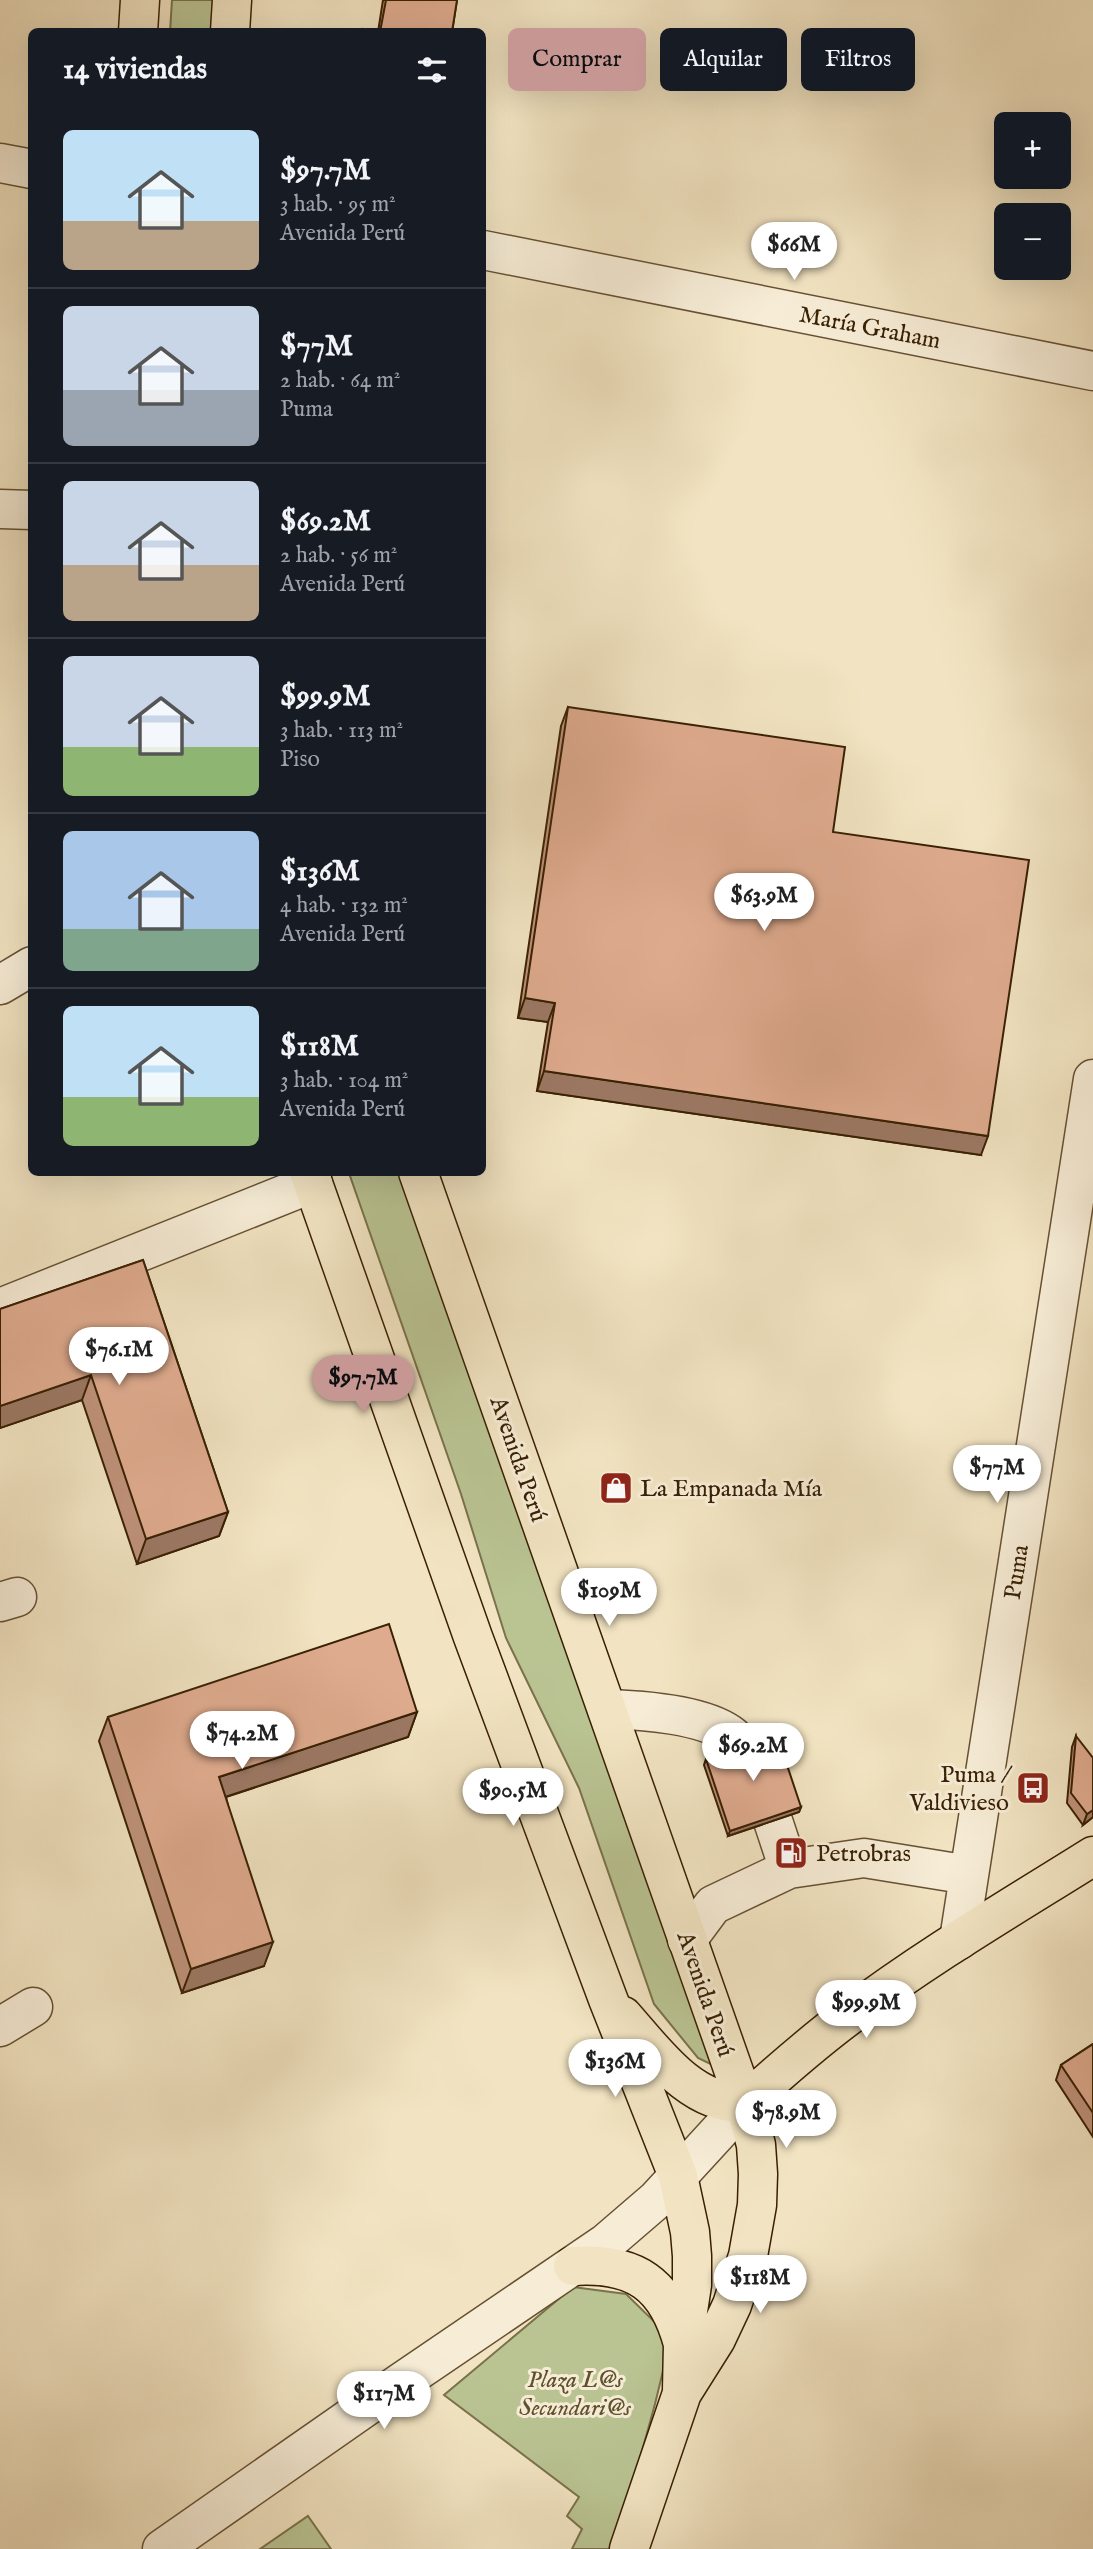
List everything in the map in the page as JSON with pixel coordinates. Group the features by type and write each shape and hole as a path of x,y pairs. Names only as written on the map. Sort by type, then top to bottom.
{"main road":[{"path":"138,28 140,0"},
{"path":"230,28 232,0"},
{"name":"Avenida Perú","path":"419,1176 745,2103 756,2145 757,2205 748,2256 732,2305 716,2339 682,2393"},
{"path":"311,1178 473,1637 608,1999 678,2176 688,2219 692,2285 683,2344 682,2393 629,2549"},
{"path":"608,1999 687,2082 710,2098 733,2104 745,2103 795,2058 848,2016 959,1940 1093,1856"},
{"path":"573,2266 599,2264 623,2269 646,2281 664,2298 677,2320 683,2344"}],"street":[{"path":"0,163 28,168"},
{"name":"María Graham","path":"486,251 1093,372"},
{"path":"0,509 28,510"},
{"path":"0,985 28,968"},
{"name":"Puma","path":"959,1940 1093,1079"},
{"path":"0,1308 311,1178"},
{"path":"607,1709 661,1713 700,1721 732,1736 749,1756 789,1869"},
{"path":"687,1940 713,1905 789,1869 864,1858 969,1875"},
{"path":"0,2027 33,2007"},
{"path":"162,2549 573,2266 632,2222 745,2103"}],"green space":[{"path":"172,0 213,0 211,28 170,28"},
{"path":"350,1176 408,1176 721,2069 698,2058 654,2004 579,1788 506,1638 461,1494"},
{"name":"Plaza L@s Secundari@s","path":"573,2287 626,2294 671,2338 615,2549 572,2549 582,2529 567,2516 579,2497 444,2395"},
{"path":"308,2516 331,2549 260,2549"}],"building":[{"path":"386,0 457,0 453,28 381,28"},
{"path":"568,707 845,747 833,832 1029,860 988,1136 544,1071 555,1003 525,998"},
{"path":"143,1260 228,1512 146,1539 91,1375 0,1406 0,1309"},
{"path":"389,1624 417,1712 219,1777 273,1942 191,1969 108,1717"},
{"path":"777,1735 801,1807 730,1831 706,1759"},
{"path":"1076,1736 1093,1758 1093,1810 1087,1814 1071,1793"},
{"path":"1093,2044 1093,2113 1061,2065"}],"place":[{"name":"La Empanada Mía","path":"616,1488"},
{"name":"Puma / Valdivieso","path":"1033,1788"},
{"name":"Petrobras","path":"791,1853"}]}
